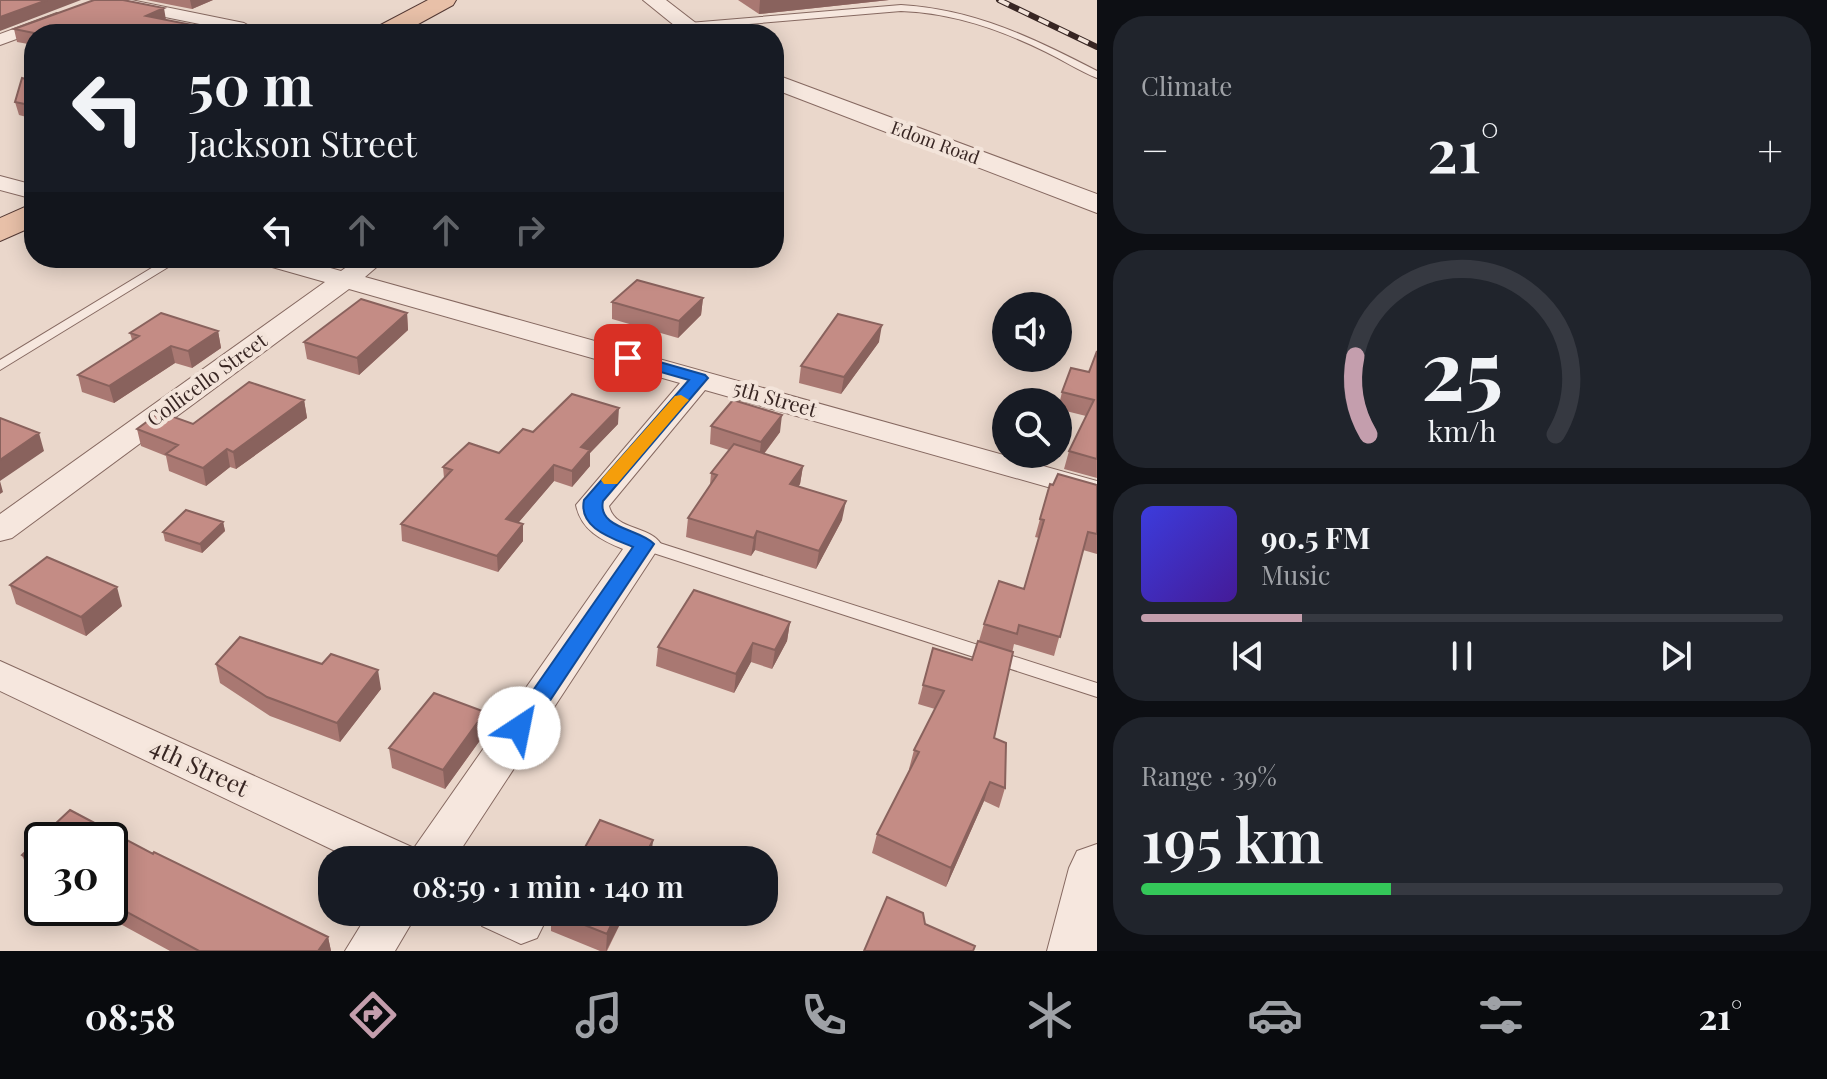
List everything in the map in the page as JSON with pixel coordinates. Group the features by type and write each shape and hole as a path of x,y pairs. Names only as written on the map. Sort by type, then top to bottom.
{"main road":[{"path":"401,24 445,0"},
{"path":"0,231 24,218"}],"street":[{"path":"653,0 686,24"},
{"path":"41,24 93,4 219,24"},
{"path":"0,40 24,31"},
{"name":"Edom Road","path":"784,85 1097,204"},
{"path":"0,183 24,189"},
{"name":"5th Street","path":"302,268 1097,491"},
{"name":"Collicello Street","path":"0,530 361,268"},
{"path":"439,846 644,544 604,526 593,514 592,505 700,378"},
{"name":"4th Street","path":"0,675 367,846"},
{"path":"1077,951 1097,868"},
{"path":"369,951 386,926"}],"lane":[{"path":"749,24 895,8 935,9 963,15 994,27 1097,75"},
{"path":"0,366 161,268"},
{"path":"644,544 1097,690"}],"building":[{"path":"0,0 47,0 0,17"},
{"path":"94,0 123,0 164,8 146,16 187,24 28,24"},
{"path":"22,78 24,78 24,104 15,102"},
{"path":"637,280 703,298 679,321 612,302"},
{"path":"361,299 407,313 357,358 304,342"},
{"path":"161,313 218,331 188,351 171,346 109,386 78,375 139,336 130,333"},
{"path":"838,314 882,325 844,377 801,366"},
{"path":"1097,351 1097,459 1072,452 1072,445 1094,400 1072,394 1072,388 1064,388 1072,368 1089,372"},
{"path":"249,382 304,400 233,452 227,449 203,468 166,454 178,445 137,429 160,412 193,424"},
{"path":"572,394 619,408 581,447 590,450 572,471 554,465 506,519 523,524 497,556 401,524 452,470 443,467 469,443 499,453 523,429 533,432"},
{"path":"733,400 782,415 761,442 711,426"},
{"path":"0,418 39,433 0,460"},
{"path":"734,444 803,466 790,484 846,501 819,551 757,531 754,538 688,518 717,475 711,473"},
{"path":"1058,474 1097,485 1097,534 1088,532 1060,637 1019,625 1017,634 984,624 999,581 1024,589 1044,520 1040,519 1050,484 1053,485"},
{"path":"186,510 223,522 200,544 163,532"},
{"path":"47,557 117,587 81,617 10,585"},
{"path":"694,590 790,622 775,650 753,643 736,674 658,647"},
{"path":"240,637 322,664 331,654 378,670 337,723 267,697 216,664"},
{"path":"978,641 1013,652 994,738 1006,743 1005,788 990,782 951,868 877,834 919,752 914,750 944,691 923,685 933,648 972,660"},
{"path":"434,693 485,712 443,770 389,748"},
{"path":"70,810 93,822 57,822"},
{"path":"600,820 653,840 650,846 586,846"},
{"path":"128,841 328,937 318,951 199,951 128,913"},
{"path":"887,897 923,913 925,924 975,946 973,951 864,951"},
{"path":"587,926 611,926 607,934"}],"railway":[{"path":"999,0 1097,47"}],"slow traffic":[{"path":"610,480 681,400"}],"route":[{"path":"519,728 644,544 615,532 597,520 592,509 596,496 700,378 628,358"}]}
